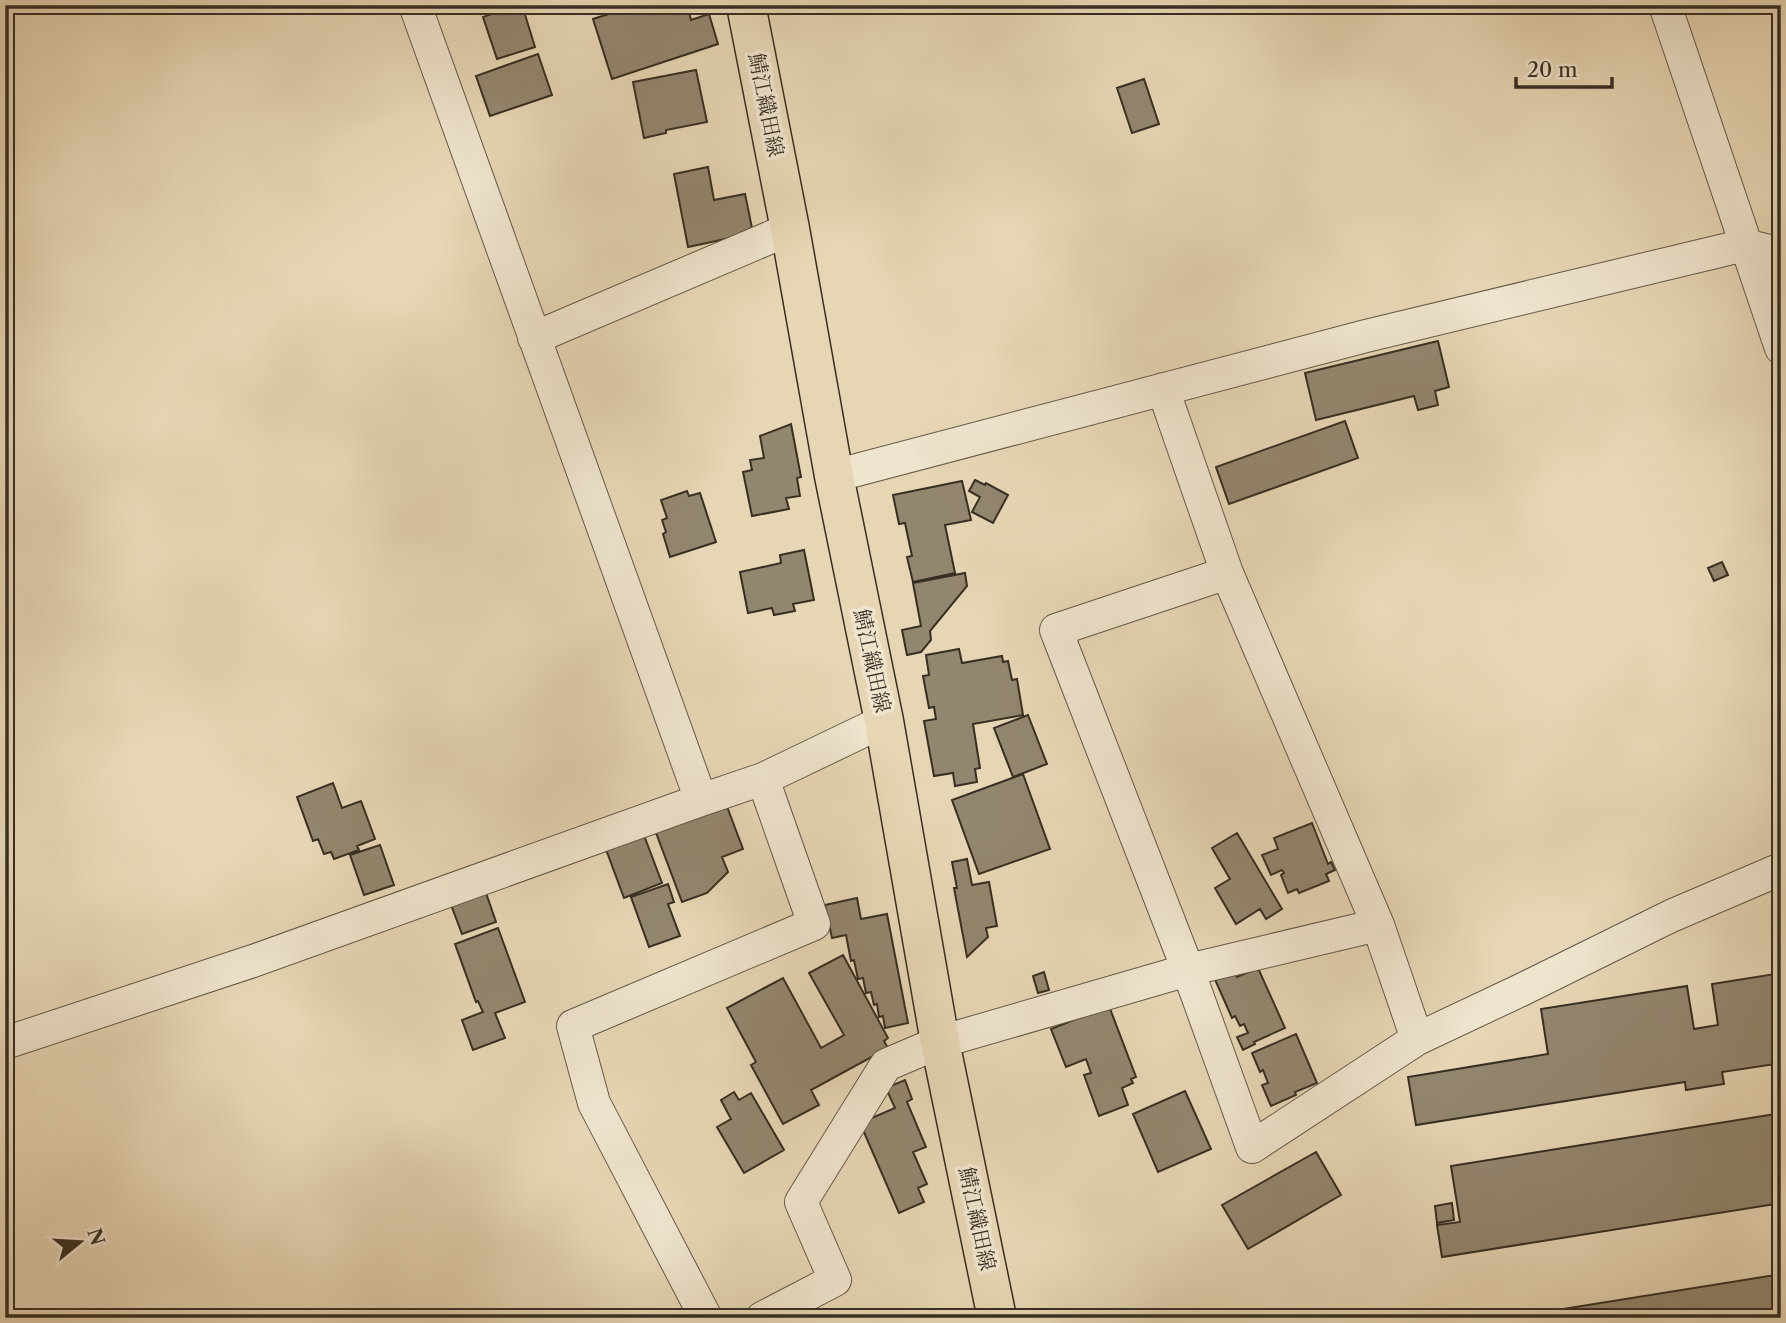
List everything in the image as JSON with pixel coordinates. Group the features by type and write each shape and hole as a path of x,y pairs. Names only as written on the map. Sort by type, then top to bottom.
{"main road":[{"name":"鯖江織田線","path":"746,5 790,229 834,476 884,721 940,1042 997,1318"}],"street":[{"path":"415,5 701,800"},
{"path":"1665,5 1781,348"},
{"path":"534,338 790,229"},
{"path":"834,476 1366,336 1745,244 1781,254"},
{"path":"1163,389 1227,573 1378,925 1417,1038"},
{"path":"1227,573 1056,630 1188,970 1252,1147 1417,1038 1671,916 1781,869"},
{"path":"5,1043 253,961 763,779 884,721"},
{"path":"706,1318 594,1103 573,1026 814,924 763,779"},
{"path":"762,1318 835,1280 801,1202 886,1065 940,1042 1188,970 1378,925"}],"building":[{"path":"522,5 535,47 497,59 483,17"},
{"path":"637,5 687,5 691,20 709,14 718,44 612,79 593,19"},
{"path":"538,54 552,95 490,116 476,76"},
{"path":"696,70 707,122 666,130 666,133 644,138 633,82"},
{"path":"1144,79 1159,124 1132,133 1117,88"},
{"path":"708,167 714,200 745,194 753,233 688,247 674,174"},
{"path":"1438,341 1449,387 1435,391 1438,405 1418,410 1414,396 1316,420 1305,373"},
{"path":"1345,421 1358,458 1229,504 1216,467"},
{"path":"791,424 801,477 797,478 800,496 786,498 789,509 752,516 743,472 752,470 750,460 764,458 760,436"},
{"path":"975,480 1008,495 993,523 972,512 980,497 969,491"},
{"path":"962,481 971,520 945,525 955,573 913,582 907,557 912,556 905,523 899,524 893,495"},
{"path":"687,491 689,496 700,493 716,542 670,557 663,534 666,532 662,520 667,518 661,500"},
{"path":"804,550 814,600 793,604 795,611 774,615 772,608 748,613 740,572 781,563 780,555"},
{"path":"1722,562 1728,575 1714,581 1708,568"},
{"path":"965,573 967,586 930,631 931,640 921,652 907,655 902,630 921,626 913,583"},
{"path":"959,649 962,663 1002,656 1003,662 1008,661 1012,680 1017,679 1023,715 973,724 980,768 975,769 977,782 955,786 953,773 934,776 924,721 936,719 934,707 929,708 923,676 929,675 926,655"},
{"path":"1028,715 1047,764 1013,777 994,728"},
{"path":"1023,774 1050,849 979,874 952,800"},
{"path":"333,783 342,808 361,801 375,839 357,846 359,850 334,859 331,852 324,854 318,839 313,841 297,797"},
{"path":"723,796 743,849 722,857 728,872 707,893 682,902 652,822"},
{"path":"1312,823 1328,864 1331,862 1335,870 1326,874 1329,881 1299,893 1297,889 1288,893 1281,875 1284,873 1282,870 1271,875 1262,855 1278,849 1274,838"},
{"path":"642,830 662,883 624,898 604,844"},
{"path":"1237,833 1282,909 1266,919 1260,909 1236,924 1215,888 1230,879 1212,848"},
{"path":"380,845 394,885 364,895 350,855"},
{"path":"967,859 972,885 989,882 997,926 986,928 988,937 967,957 952,862"},
{"path":"668,884 674,902 668,904 680,936 649,947 631,897"},
{"path":"485,890 496,922 462,934 450,902"},
{"path":"857,898 861,919 887,914 908,1023 885,1028 883,1016 879,1017 871,992 866,993 863,978 858,979 846,935 832,938 825,905"},
{"path":"498,928 525,1002 495,1013 505,1038 473,1050 462,1020 483,1012 478,1001 476,1002 455,944"},
{"path":"843,955 888,1038 884,1041 888,1048 811,1090 819,1105 783,1124 751,1065 756,1062 727,1008 783,978 821,1048 844,1035 809,973"},
{"path":"1233,966 1237,977 1258,968 1285,1028 1243,1050 1237,1037 1248,1033 1244,1024 1240,1026 1235,1016 1232,1018 1213,975"},
{"path":"1044,972 1049,990 1038,993 1033,976"},
{"path":"1781,973 1781,1063 1722,1072 1724,1084 1686,1090 1685,1082 1416,1125 1408,1077 1548,1054 1541,1009 1687,986 1694,1029 1718,1025 1712,984"},
{"path":"1109,1006 1136,1077 1131,1079 1133,1083 1122,1088 1128,1105 1099,1116 1084,1075 1091,1073 1086,1059 1066,1067 1051,1029"},
{"path":"1296,1034 1317,1083 1271,1106 1262,1085 1268,1083 1252,1053"},
{"path":"905,1080 912,1099 907,1102 926,1147 913,1152 927,1184 918,1188 924,1202 899,1213 860,1123 895,1108 886,1088"},
{"path":"1185,1091 1211,1149 1158,1172 1133,1114"},
{"path":"734,1092 739,1100 751,1093 784,1150 744,1173 717,1127 731,1119 721,1100"},
{"path":"1781,1113 1781,1203 1442,1257 1437,1225 1460,1222 1451,1166"},
{"path":"1316,1152 1341,1195 1248,1249 1222,1205"},
{"path":"1452,1203 1454,1220 1437,1223 1435,1206"},
{"path":"1781,1274 1781,1318 1507,1318"}]}
